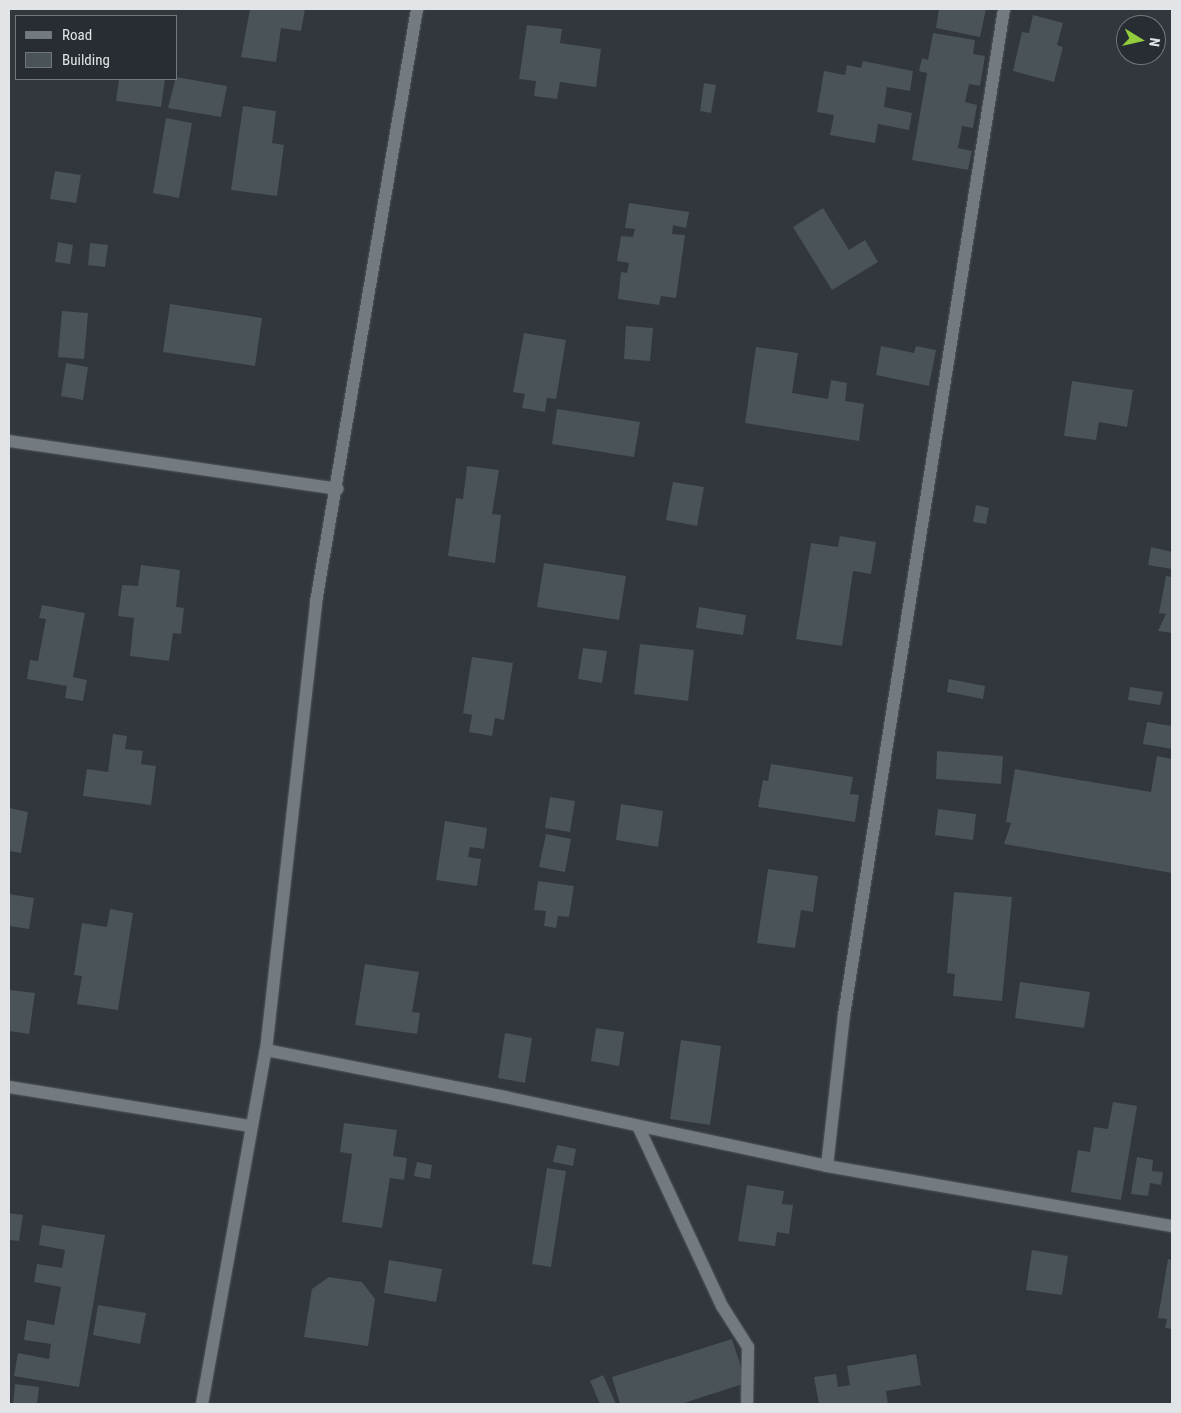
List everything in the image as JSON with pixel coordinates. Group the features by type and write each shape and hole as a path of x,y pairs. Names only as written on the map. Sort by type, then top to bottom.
{"street":[{"path":"202,1404 266,1050 316,602 338,489 417,9"},
{"path":"827,1166 844,1015 1004,9"},
{"path":"9,441 338,489"},
{"path":"266,1050 827,1166 1172,1226"},
{"path":"9,1087 251,1126"},
{"path":"638,1126 722,1306 748,1347 747,1404"}],"building":[{"path":"250,9 305,9 301,31 281,28 276,62 241,57"},
{"path":"939,9 986,9 980,37 936,28"},
{"path":"1033,15 1063,23 1057,45 1063,47 1054,82 1013,71 1022,32 1029,33"},
{"path":"527,25 562,29 560,43 601,49 596,87 560,82 557,99 534,96 536,81 519,79"},
{"path":"933,33 975,40 973,54 985,56 980,86 969,84 965,102 977,105 973,128 962,126 958,148 972,151 968,170 912,160 927,73 919,71 922,58 928,60"},
{"path":"863,61 913,71 910,91 887,87 884,107 912,113 909,130 878,124 875,143 830,135 834,115 817,112 824,71 845,75 847,65 861,68"},
{"path":"178,77 227,86 221,117 168,108 175,80 178,80"},
{"path":"119,80 165,80 161,107 116,101"},
{"path":"704,83 716,85 711,113 700,111"},
{"path":"243,106 276,111 272,143 284,145 277,196 231,190"},
{"path":"166,118 192,123 179,198 153,193"},
{"path":"55,171 81,175 76,203 50,199"},
{"path":"629,203 689,212 686,228 673,225 672,234 685,235 676,298 661,296 659,305 618,299 621,272 627,273 629,263 617,261 621,236 633,237 635,229 625,228"},
{"path":"823,208 849,250 865,240 878,262 832,290 793,227"},
{"path":"58,242 73,245 70,264 55,262"},
{"path":"90,243 108,245 105,267 88,265"},
{"path":"170,304 262,318 255,366 163,352"},
{"path":"62,311 88,313 84,359 58,357"},
{"path":"626,326 653,328 650,361 624,359"},
{"path":"524,333 566,340 556,399 547,398 545,412 522,408 525,394 513,392"},
{"path":"881,346 914,353 916,346 936,350 929,386 876,375"},
{"path":"756,347 798,353 792,393 828,399 831,380 847,383 845,401 864,404 859,441 745,423"},
{"path":"66,363 88,367 83,400 61,396"},
{"path":"1072,381 1133,390 1127,427 1099,422 1096,440 1064,436"},
{"path":"557,409 640,422 634,457 552,444"},
{"path":"467,466 499,470 492,514 501,515 495,563 448,556 456,498 463,499"},
{"path":"673,482 704,487 697,526 666,520"},
{"path":"976,505 989,508 986,524 973,522"},
{"path":"840,536 876,542 871,574 853,571 842,646 796,639 811,543 838,547"},
{"path":"1151,547 1172,552 1172,569 1148,565"},
{"path":"544,563 626,576 619,620 537,607"},
{"path":"141,565 180,570 176,607 184,608 181,634 173,633 169,661 130,656 134,618 118,616 122,585 138,586"},
{"path":"1166,576 1172,577 1172,633 1158,631 1166,614 1159,613"},
{"path":"42,605 85,613 73,677 87,680 83,701 65,698 67,686 27,679 30,660 38,661 46,619 39,618"},
{"path":"699,607 746,615 743,635 696,628"},
{"path":"640,644 694,650 688,701 634,694"},
{"path":"583,648 607,651 602,683 578,679"},
{"path":"472,657 513,663 504,720 495,718 492,736 469,732 472,715 463,713"},
{"path":"949,679 985,686 983,699 947,692"},
{"path":"1130,687 1163,692 1160,705 1128,700"},
{"path":"1147,722 1172,726 1172,749 1143,744"},
{"path":"113,734 127,736 125,749 143,751 141,764 156,766 151,805 83,796 87,769 108,772"},
{"path":"937,751 1003,756 1001,784 936,779"},
{"path":"1157,756 1172,759 1172,873 1004,844 1011,823 1006,822 1015,769 1151,792"},
{"path":"771,764 853,777 850,794 859,795 855,822 758,807 763,780 768,781"},
{"path":"550,797 575,801 570,832 545,828"},
{"path":"621,804 663,811 658,847 616,840"},
{"path":"9,808 28,812 21,853 9,851"},
{"path":"938,809 976,814 973,840 935,835"},
{"path":"445,821 487,828 484,849 470,847 468,857 481,859 477,886 436,880"},
{"path":"546,834 571,839 565,872 539,867"},
{"path":"768,869 818,876 813,912 801,910 795,948 757,943"},
{"path":"538,881 574,886 569,917 558,916 556,928 544,926 546,911 534,910"},
{"path":"954,892 1012,897 1002,1001 953,996 955,974 947,973"},
{"path":"9,894 34,898 29,929 9,926"},
{"path":"110,909 133,913 118,1010 77,1004 82,976 74,975 82,923 107,927"},
{"path":"365,964 419,972 412,1012 420,1013 417,1034 355,1025"},
{"path":"1020,982 1090,992 1084,1028 1015,1018"},
{"path":"9,990 35,993 29,1034 9,1031"},
{"path":"596,1028 624,1032 619,1066 591,1061"},
{"path":"505,1033 532,1038 525,1083 498,1078"},
{"path":"681,1040 721,1046 710,1125 670,1119"},
{"path":"1113,1102 1137,1106 1121,1200 1071,1192 1078,1150 1090,1152 1094,1127 1108,1129"},
{"path":"344,1123 397,1130 393,1156 407,1158 404,1180 390,1178 382,1228 342,1222 352,1154 340,1152"},
{"path":"557,1145 576,1149 573,1166 553,1162"},
{"path":"1137,1157 1153,1160 1152,1171 1163,1172 1161,1185 1150,1183 1148,1196 1131,1194"},
{"path":"417,1162 432,1165 430,1179 414,1176"},
{"path":"547,1168 566,1171 551,1267 532,1264"},
{"path":"747,1185 784,1191 782,1204 793,1205 789,1234 777,1232 775,1246 738,1241"},
{"path":"9,1213 23,1215 19,1241 9,1240"},
{"path":"42,1225 105,1235 79,1387 14,1376 18,1353 49,1359 51,1344 24,1340 27,1320 54,1325 61,1287 34,1282 37,1264 62,1268 65,1250 39,1245"},
{"path":"1032,1250 1068,1256 1062,1295 1026,1290"},
{"path":"1168,1259 1172,1260 1172,1329 1165,1328 1167,1319 1158,1318"},
{"path":"389,1260 442,1269 436,1302 384,1293"},
{"path":"329,1277 362,1282 375,1299 368,1346 304,1337 312,1289"},
{"path":"98,1305 146,1313 140,1344 93,1335"},
{"path":"732,1339 746,1383 681,1404 620,1404 612,1377"},
{"path":"916,1354 921,1385 886,1391 888,1404 819,1404 814,1377 836,1374 838,1387 850,1385 847,1366"},
{"path":"603,1375 616,1404 600,1404 590,1381"},
{"path":"15,1384 39,1387 37,1404 13,1404"}]}
